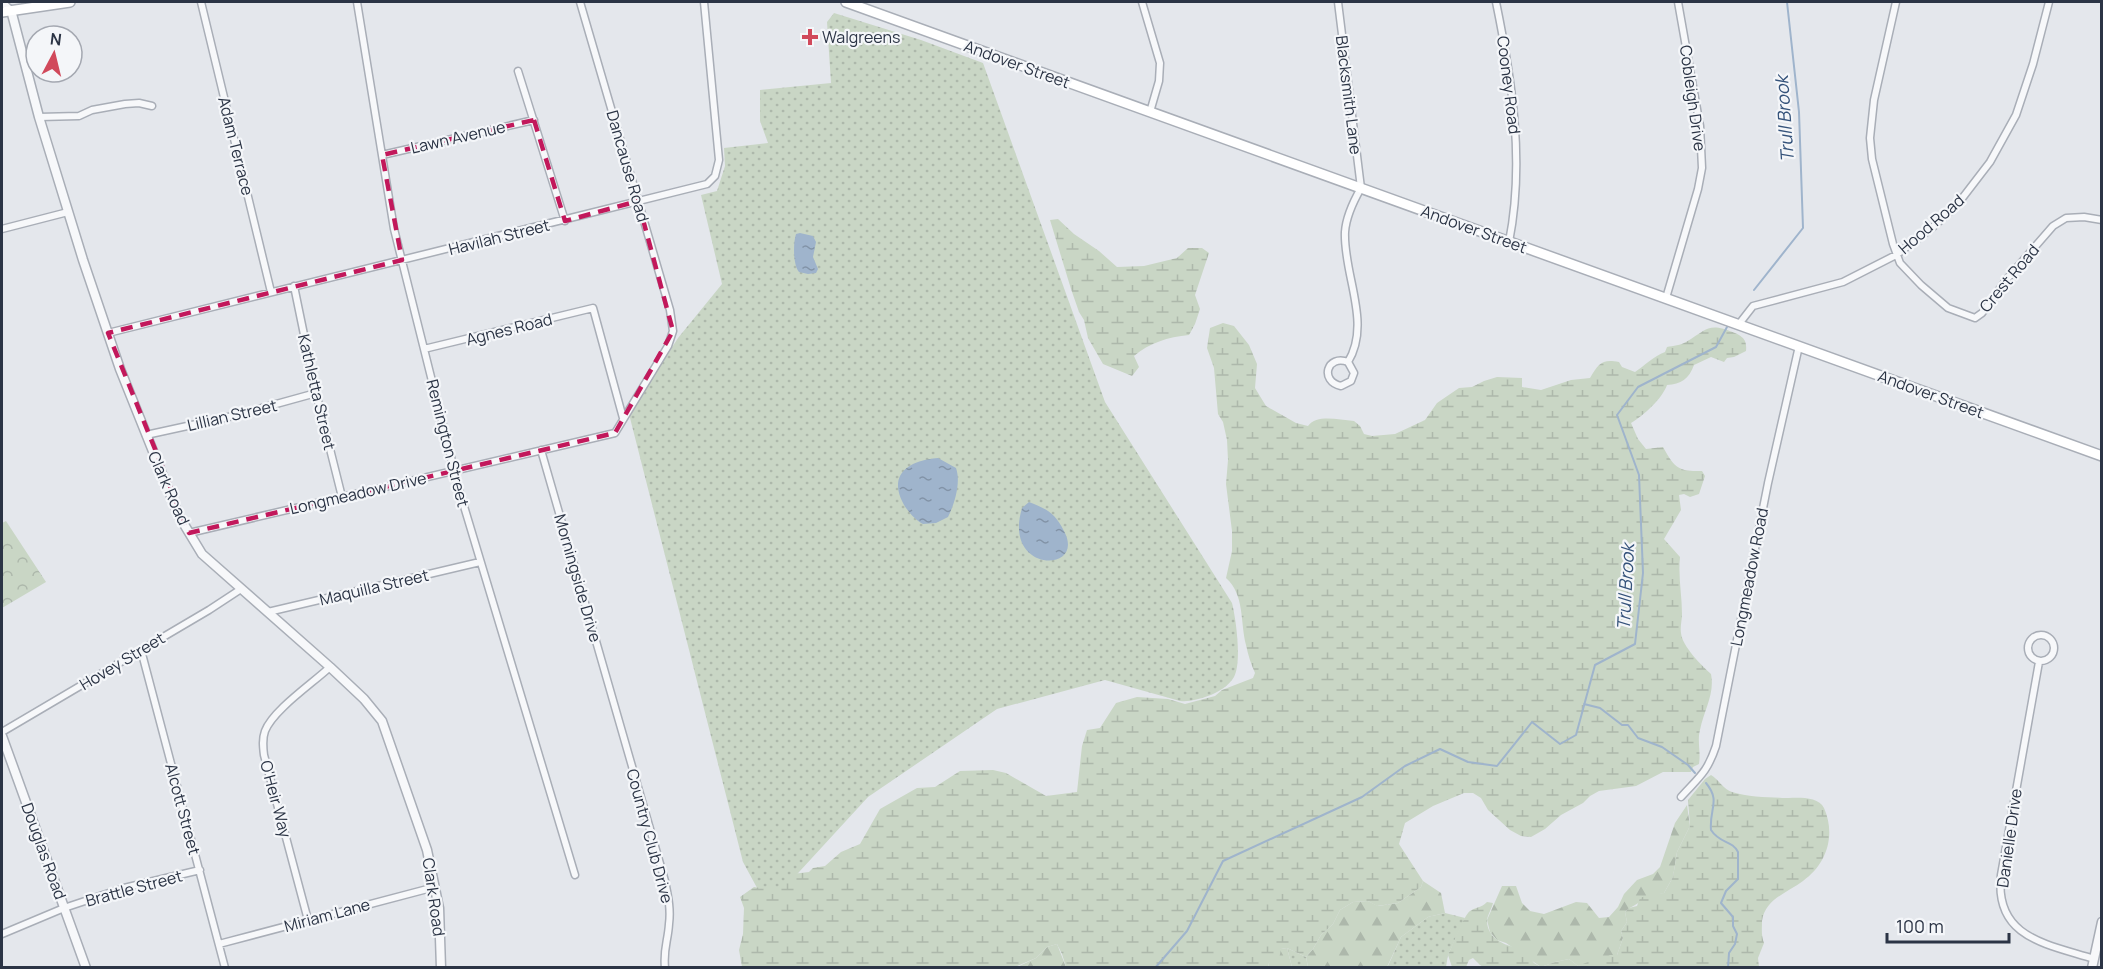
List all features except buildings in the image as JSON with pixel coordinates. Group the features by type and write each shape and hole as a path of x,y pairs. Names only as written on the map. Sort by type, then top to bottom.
{"main road":[{"path":"7,8 70,2"},
{"name":"Andover Street","path":"846,2 2102,456"}],"street":[{"path":"2,2 7,8"},
{"name":"Adam Terrace","path":"201,2 271,292"},
{"name":"Remington Street","path":"357,2 394,229 454,470 575,875"},
{"name":"Dancause Road","path":"580,2 670,310 673,331"},
{"name":"Havilah Street","path":"108,333 707,184 714,179 717,171 719,148 704,22 704,2"},
{"path":"1142,2 1158,54 1161,72 1150,112"},
{"name":"Blacksmith Lane","path":"1338,2 1361,188"},
{"name":"Cooney Road","path":"1496,2 1516,120 1514,221 1509,242"},
{"name":"Cobleigh Drive","path":"1666,298 1702,168 1700,126 1678,2"},
{"path":"1896,2 1874,100 1870,138 1872,159 1896,255"},
{"name":"Hood Road","path":"1739,324 1753,306 1843,282 1896,255 1932,228 1957,205 1990,162 2016,115 2030,74 2049,2"},
{"name":"Clark Road","path":"7,8 68,212 108,333 178,516 202,554 330,667 364,699 382,721 427,850 439,908 441,968"},
{"path":"518,71 565,221"},
{"path":"39,117 78,116 92,110 125,104 140,103 152,106"},
{"name":"Lawn Avenue","path":"382,155 534,120"},
{"path":"1348,362 1356,344 1358,325 1345,231 1354,200 1361,188"},
{"path":"2,229 68,212"},
{"name":"Crest Road","path":"1896,255 1906,271 1948,308 1975,318 1982,313 2007,279 2053,226 2066,218 2084,217 2102,220"},
{"name":"Kathletta Street","path":"294,286 316,393 342,497"},
{"name":"Agnes Road","path":"424,349 593,308 623,418"},
{"name":"Longmeadow Drive","path":"189,533 615,433 668,346 673,331"},
{"name":"Longmeadow Road","path":"1681,797 1710,765 1716,746 1768,483 1799,346"},
{"path":"1340,360 1348,362 1354,373 1352,381 1341,386 1333,383 1328,371 1332,363 1340,360"},
{"name":"Lillian Street","path":"146,435 233,416 316,393"},
{"name":"Morningside Drive","path":"541,450 614,707"},
{"name":"Maquilla Street","path":"268,612 480,562"},
{"name":"Hovey Street","path":"2,734 241,589"},
{"name":"Danielle Drive","path":"2043,635 2052,641 2054,649 2049,659 2039,662 2031,658 2027,648 2032,638 2043,635"},
{"name":"Alcott Street","path":"141,650 225,968"},
{"name":"Danielle Drive","path":"2039,662 2001,874 2001,900 2008,918 2022,933 2093,963"},
{"name":"O'Heir Way","path":"308,920 263,744 264,734 277,714 330,667"},
{"name":"Country Club Drive","path":"614,707 665,881 670,906 669,926 663,953 666,968"},
{"name":"Douglas Road","path":"2,734 86,968"},
{"name":"Brattle Street","path":"2,934 64,908 124,888 200,870"},
{"name":"Miriam Lane","path":"219,944 435,887"},
{"path":"2093,963 2102,922"}],"highlighted area":[{"path":"534,120 565,221 638,201 673,331 615,433 189,533 108,333 402,260 382,155"}],"green space":[{"path":"834,13 921,40 983,63 1105,402 1232,603 1238,661 1234,677 1226,686 1211,695 1194,700 1180,701 1105,680 997,709 868,797 777,896 762,897 743,862 629,414 678,338 722,284 701,195 717,191 725,166 724,148 768,143 760,121 760,90 831,83 827,22"},
{"path":"1058,219 1117,267 1144,266 1177,258 1188,248 1202,248 1209,253 1195,295 1200,309 1189,335 1159,341 1140,351 1134,356 1139,367 1132,376 1103,364 1088,338 1084,320 1071,289 1050,220"},
{"path":"1223,323 1234,326 1249,345 1257,364 1255,388 1266,406 1296,423 1308,426 1322,419 1354,421 1364,434 1372,436 1395,434 1425,420 1437,403 1459,388 1472,387 1497,377 1522,378 1522,387 1541,390 1571,380 1590,378 1602,363 1609,361 1619,362 1622,367 1635,372 1665,352 1667,347 1684,343 1709,328 1726,330 1743,338 1746,351 1727,358 1724,362 1711,357 1694,365 1687,377 1680,382 1667,385 1652,406 1631,423 1638,439 1646,449 1663,447 1678,467 1702,471 1705,476 1699,494 1690,497 1684,494 1679,495 1681,510 1664,539 1680,557 1682,638 1693,655 1711,674 1712,688 1699,734 1699,764 1693,767 1691,772 1663,772 1636,786 1599,791 1531,837 1521,836 1510,830 1488,810 1481,798 1473,793 1464,793 1433,806 1405,823 1399,844 1423,881 1421,887 1398,903 1377,906 1368,901 1353,902 1340,910 1333,924 1321,935 1306,957 1287,948 1281,949 1279,959 1269,963 1268,967 1066,967 1057,944 1047,947 1036,958 1015,967 742,967 739,950 743,934 744,908 740,897 754,887 775,888 792,874 809,872 813,868 825,866 841,852 860,844 880,809 917,788 935,787 960,771 993,770 1006,773 1046,796 1077,792 1082,746 1087,730 1100,728 1116,703 1137,697 1168,699 1185,704 1215,696 1222,690 1253,678 1255,673 1244,636 1239,601 1236,592 1226,578 1232,551 1226,484 1227,440 1223,422 1218,414 1214,368 1207,348 1210,328"},
{"path":"6,521 46,582 2,608 2,523"},
{"path":"1711,775 1726,789 1738,794 1812,799 1821,804 1828,818 1827,848 1818,866 1803,881 1772,902 1764,913 1762,937 1764,943 1758,958 1759,967 1485,968 1473,958 1469,960 1466,967 1452,967 1448,955 1465,918 1470,911 1487,902 1493,903 1487,921 1494,937 1505,944 1523,948 1534,963 1541,967 1569,959 1578,966 1600,957 1617,955 1623,938 1621,931 1627,922 1625,912 1637,906 1640,898 1664,893 1673,877 1677,852 1690,826 1688,800"},
{"path":"1687,805 1690,826 1677,852 1673,877 1664,893 1643,901 1625,912 1627,922 1621,931 1623,938 1617,955 1578,966 1569,959 1541,967 1506,943 1497,940 1490,932 1487,920 1502,886 1516,886 1522,903 1530,911 1544,914 1576,902 1587,903 1599,918 1609,917 1618,907 1624,894 1637,880 1653,874 1660,867 1675,823"},
{"path":"1423,881 1441,893 1445,913 1428,917 1401,937 1387,967 1308,967 1306,957 1321,935 1333,924 1340,910 1353,902 1368,901 1378,906 1398,903 1421,887"},
{"path":"1445,913 1465,918 1448,955 1446,967 1387,968 1401,937 1428,917"},
{"path":"1057,944 1066,967 1015,968 1036,958 1047,947"},
{"path":"1287,948 1306,957 1308,967 1292,967"},
{"path":"1287,948 1292,967 1268,968 1269,963 1281,949"}],"water":[{"path":"796,234 813,236 816,242 813,257 818,269 816,273 808,274 799,272 797,269 794,243"},
{"path":"938,458 956,468 957,492 948,517 936,523 923,524 907,510 900,496 898,482 903,472 912,465"},
{"path":"1029,502 1050,512 1064,531 1068,545 1064,554 1056,560 1044,560 1033,555 1023,545 1019,530 1022,508"}],"waterway":[{"name":"Trull Brook","path":"1754,290 1803,228 1799,112 1787,2"},
{"name":"Trull Brook","path":"1155,968 1187,931 1223,861 1362,797 1405,766 1440,749 1468,762 1497,766 1532,722 1560,744 1576,735 1595,665 1635,644 1643,573 1639,475 1617,415 1638,387 1716,347 1727,327"},
{"path":"1584,704 1600,708 1622,725 1628,725 1638,738 1662,747 1688,765 1695,773"},
{"path":"1706,783 1714,800 1711,830 1718,838 1733,845 1738,852 1738,879 1726,891 1721,903 1733,917 1733,926 1737,934 1735,944 1729,953 1728,968"}],"place":[{"name":"Walgreens","path":"810,37"}]}
